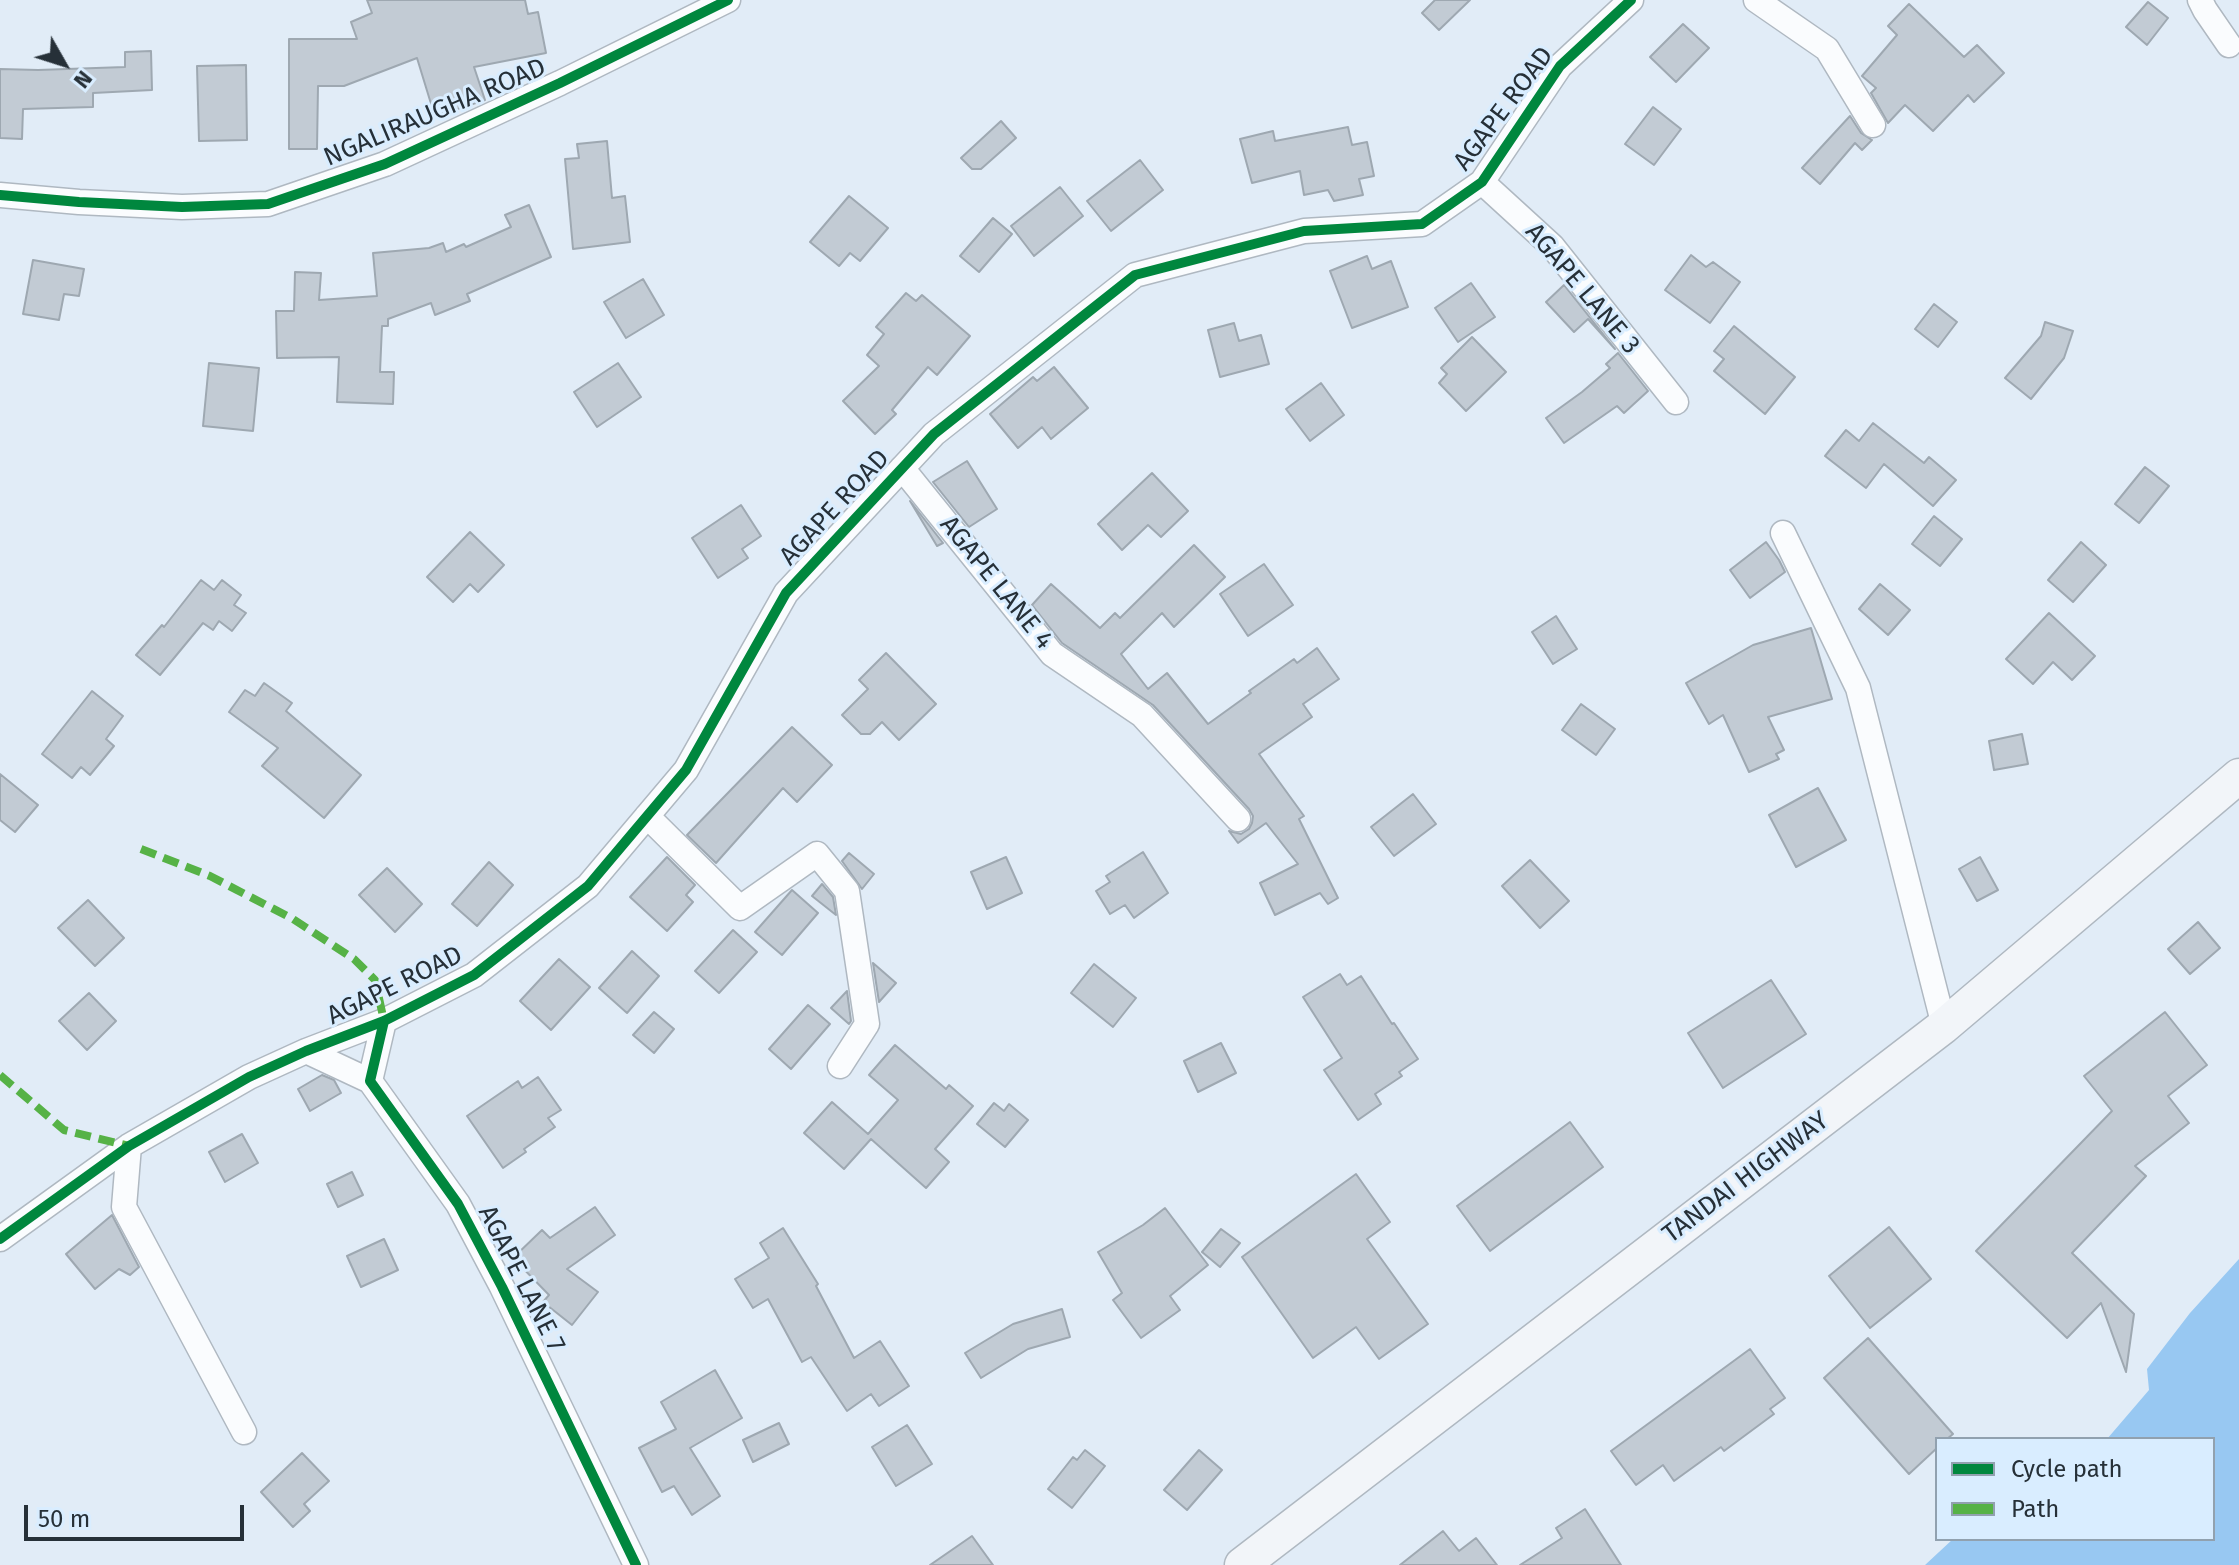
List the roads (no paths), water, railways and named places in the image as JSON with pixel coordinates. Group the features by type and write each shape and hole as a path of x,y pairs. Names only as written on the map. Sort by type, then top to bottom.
{"main road":[{"name":"TANDAI HIGHWAY","path":"1242,1565 1944,1026 2239,776"}],"street":[{"name":"NGALIRAUGHA ROAD","path":"0,195 182,207 268,204 385,164 560,83 728,0"},
{"name":"AGAPE ROAD","path":"0,1239 129,1146 249,1077 384,1021 474,975 588,886 686,770 786,593 934,434 1135,275 1304,231 1422,224 1482,182 1560,66 1631,0"},
{"path":"1756,0 1827,49 1873,125"},
{"path":"2200,0 2229,45"},
{"name":"AGAPE LANE 3","path":"1482,182 1552,246 1676,402"},
{"name":"AGAPE LANE 4","path":"902,468 1052,654 1142,715 1238,819"},
{"path":"1783,533 1858,688 1944,1026"},
{"path":"647,816 740,908 817,854 847,891 867,1024 840,1066"},
{"path":"370,1081 384,1021"},
{"name":"AGAPE LANE 7","path":"306,1051 370,1081 458,1204 502,1287 636,1565"},
{"path":"129,1146 124,1207 244,1432"}],"water":[{"path":"2239,1259 2239,1565 1925,1565 1951,1541 2215,1541 2215,1437 2109,1437 2149,1390 2147,1369 2190,1313"}]}
